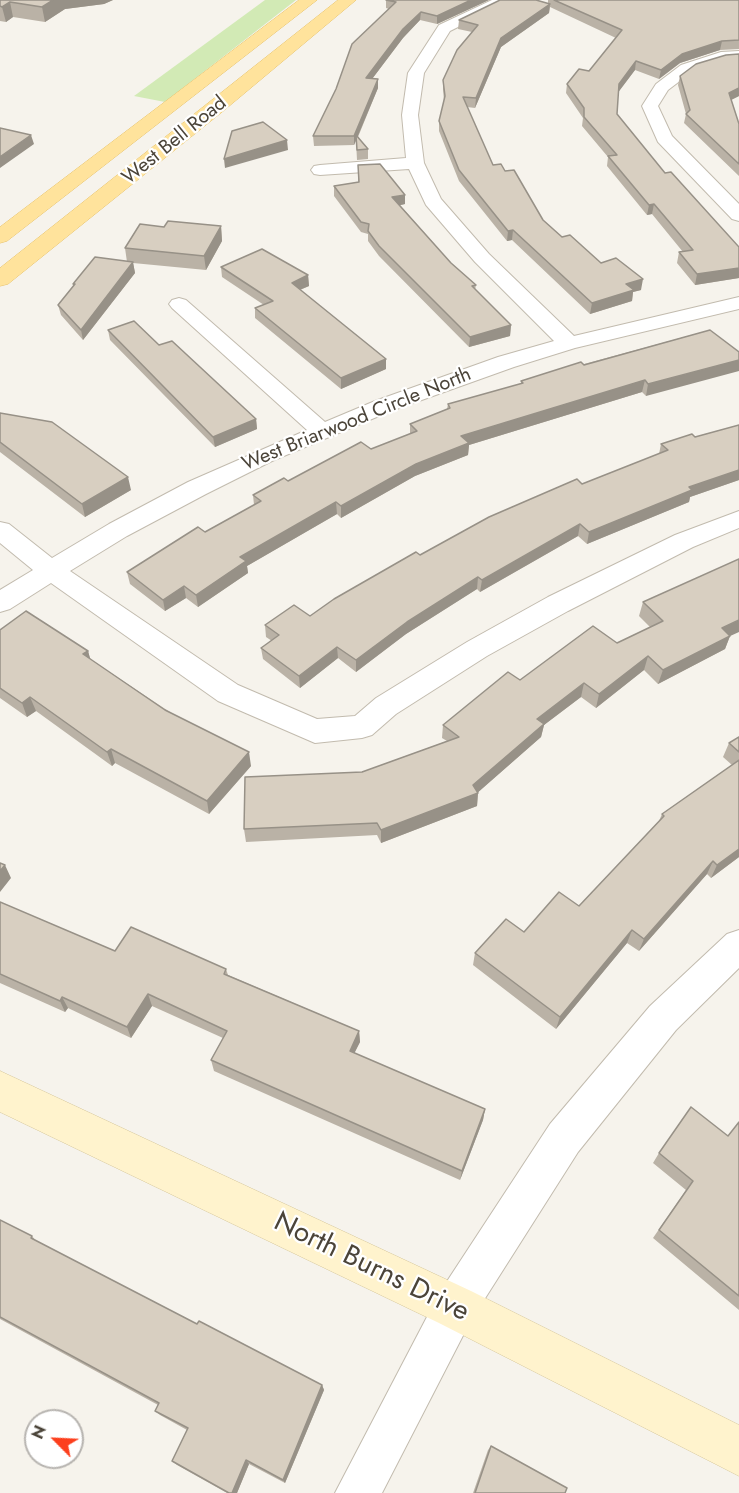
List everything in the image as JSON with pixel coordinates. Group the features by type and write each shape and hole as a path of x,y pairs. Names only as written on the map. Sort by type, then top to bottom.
{"main road":[{"name":"West Bell Road","path":"0,237 309,0"},
{"path":"299,40 307,24 329,0"},
{"name":"West Bell Road","path":"0,279 348,0"}],"street":[{"path":"505,0 480,9 444,28 416,73 410,115 415,163 433,201 482,258 570,343"},
{"path":"739,56 721,57 687,68 662,87 650,106 664,138 739,215"},
{"path":"320,170 415,163"},
{"name":"West Briarwood Circle North","path":"0,602 118,530 197,488 322,431 446,382 570,343 739,303"},
{"path":"179,304 322,431"},
{"path":"0,530 50,570 228,693 315,731 362,727 386,706 477,649 558,604 684,541 739,519"},
{"path":"358,1493 455,1307 564,1138 663,1018 739,945"},
{"name":"North Burns Drive","path":"0,1091 455,1307 739,1452"}],"green space":[{"path":"265,0 296,0 165,102 134,96"}],"building":[{"path":"0,0 53,0 42,7 10,2 2,7"},
{"path":"386,0 471,0 437,16 421,12 403,29 366,78 378,79 354,136 313,136 336,89 352,44 396,2"},
{"path":"500,0 536,0 550,4 501,38 476,98 463,97 493,165 501,164 505,171 514,170 543,220 562,237 570,235 601,263 616,258 643,279 626,284 634,290 592,303 513,230 508,231 459,170 439,121 445,96 443,80 457,50 478,25 459,20"},
{"path":"554,0 739,0 739,40 722,41 682,54 661,70 636,61 619,84 617,114 665,173 671,172 739,247 739,268 697,274 679,252 693,250 654,204 649,205 608,156 617,155 584,117 584,108 567,84 579,69 589,71 622,30"},
{"path":"739,54 739,88 729,93 739,124 739,164 686,114 690,110 680,76 696,64 726,55"},
{"path":"263,122 287,140 224,159 232,131"},
{"path":"0,128 31,135 0,157"},
{"path":"356,135 368,149 357,150"},
{"path":"380,164 405,195 392,197 451,263 476,285 472,286 511,325 470,337 379,246 368,231 369,224 361,222 334,186 359,182 358,165"},
{"path":"168,221 221,226 204,256 125,248 140,224 164,227"},
{"path":"262,249 308,275 292,283 386,359 341,378 255,308 273,301 221,267"},
{"path":"95,257 133,262 81,330 58,305"},
{"path":"134,321 159,345 172,341 256,419 213,437 108,330"},
{"path":"710,330 739,352 739,360 648,384 645,380 461,436 469,443 416,464 341,506 336,502 240,557 246,561 196,595 184,586 163,600 127,572 198,527 205,532 261,501 253,495 284,478 288,481 361,442 371,449 417,431 410,424 450,408 448,404 523,383 521,381 581,362 584,365"},
{"path":"0,413 52,422 128,477 82,504 0,442"},
{"path":"739,425 739,470 689,487 692,490 589,532 580,524 482,580 478,577 407,622 356,660 337,647 299,676 261,648 279,635 265,625 294,605 310,616 334,599 416,552 420,555 489,517 577,479 582,484 668,450 661,444 692,434 695,437"},
{"path":"739,559 739,620 722,628 730,636 663,670 648,656 599,694 584,683 537,719 544,724 473,785 478,793 381,830 377,823 244,829 245,777 362,772 459,737 443,725 508,672 520,680 593,626 617,643 663,621 643,602"},
{"path":"26,611 88,651 83,654 165,710 249,752 207,801 111,749 107,752 30,697 22,703 0,688 0,630"},
{"path":"739,737 739,752 729,743"},
{"path":"739,760 739,849 717,865 713,861 644,939 632,930 560,1017 475,953 506,919 524,932 559,892 579,906 664,816 662,814"},
{"path":"0,902 115,951 131,927 226,969 224,974 359,1031 350,1051 485,1109 462,1171 211,1060 227,1031 148,994 127,1027 62,997 60,1001 0,974"},
{"path":"691,1107 728,1136 739,1122 739,1296 659,1230 693,1181 659,1153"},
{"path":"0,1220 197,1324 199,1321 322,1385 283,1480 246,1460 232,1493 229,1493 172,1461 188,1428 155,1411 159,1403 0,1317"},
{"path":"491,1446 567,1488 565,1493 475,1493"}]}
